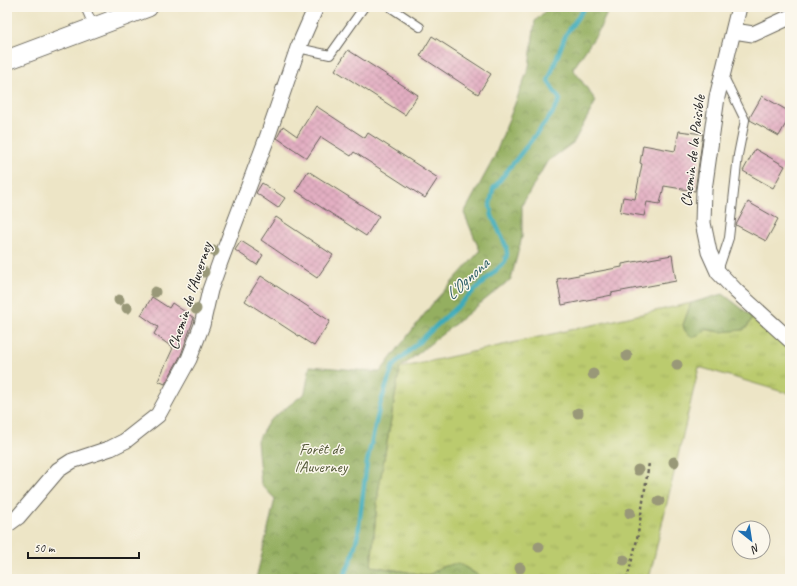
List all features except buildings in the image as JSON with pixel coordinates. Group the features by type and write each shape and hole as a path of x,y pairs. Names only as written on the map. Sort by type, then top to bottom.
{"street":[{"path":"7,60 148,7"},
{"name":"Chemin de l'Auverney","path":"7,525 18,517 58,470 72,461 111,448 125,440 158,415 189,359 202,325 210,290 220,262 267,138 298,48 316,7"},
{"name":"Chemin de la Paisible","path":"739,7 717,97 704,190 703,223 709,252 722,277 790,340"},
{"path":"734,31 753,34 790,17"}],"lane":[{"path":"85,7 94,27"},
{"path":"298,48 330,55 364,7"},
{"path":"390,7 420,27"},
{"path":"722,74 745,120 738,155 729,238 722,277"}],"path":[{"path":"627,579 637,540 649,463"}],"green space":[{"name":"Forêt de l'Auverney","path":"549,7 610,7 598,32 573,69 596,101 574,142 547,162 522,205 522,237 511,279 400,368 378,493 371,566 425,575 431,574 441,567 460,564 484,579 256,579 275,499 261,484 257,441 269,421 305,393 310,366 380,372 433,303 480,251 464,213 494,158 529,67 535,21"},
{"path":"723,294 753,317 746,328 743,330 720,332 706,329 700,335 695,337 688,334 683,325 691,303"},
{"path":"691,303 683,325 686,332 702,333 706,329 713,331 746,328 753,317 790,348 790,394 699,367 649,579 484,579 460,564 441,567 431,574 425,575 371,566 378,493 400,368"}],"waterway":[{"name":"L'Ognona","path":"342,579 351,561 358,534 367,462 380,405 393,366 505,262 507,254 506,246 492,216 490,205 493,189 552,114 560,100 548,81 566,34 585,7"}]}
